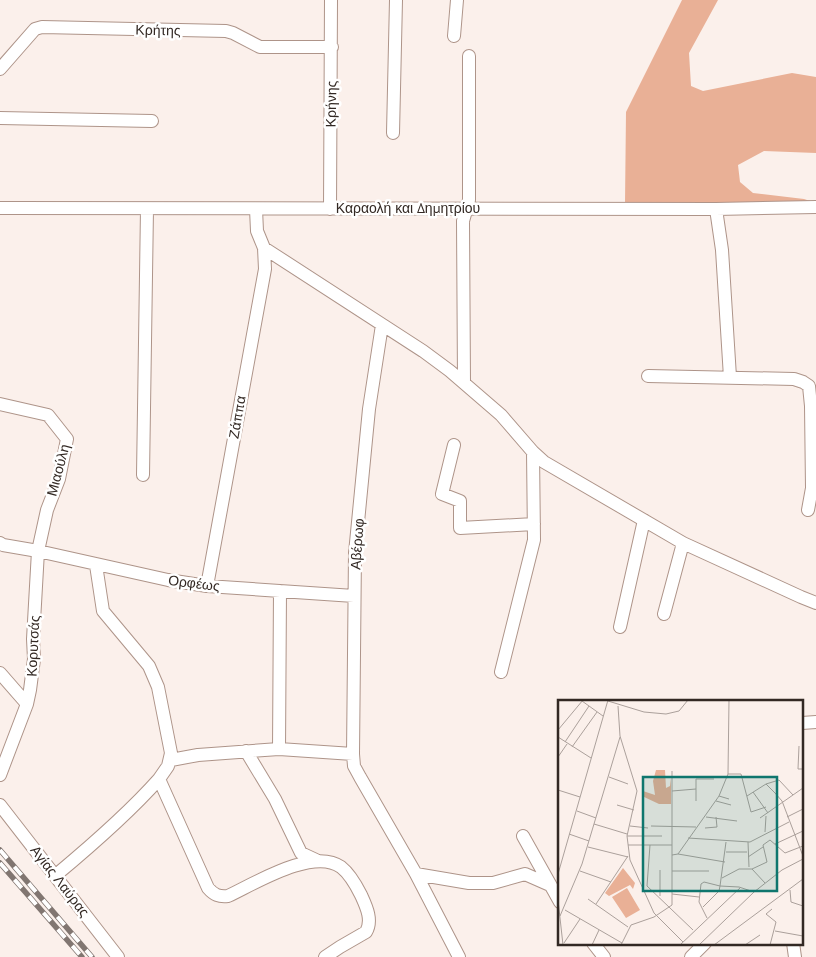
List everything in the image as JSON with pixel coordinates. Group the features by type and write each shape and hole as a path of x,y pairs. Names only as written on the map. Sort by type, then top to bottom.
{"street":[{"name":"Κρήνης","path":"330,208 331,0"},
{"path":"393,132 396,0"},
{"path":"454,36 457,0"},
{"name":"Κρήτης","path":"0,69 35,29 42,27 226,31 260,47 332,46"},
{"path":"464,382 463,221 469,200 469,56"},
{"path":"0,118 152,121"},
{"name":"Καραολή και Δημητρίου","path":"0,208 716,209 816,207"},
{"path":"143,475 147,209"},
{"name":"Ζάππα","path":"207,586 265,269 264,248 257,231 256,209"},
{"path":"716,209 722,250 730,377"},
{"path":"264,248 423,351 464,382 501,415 544,462 683,543 816,603"},
{"name":"Αβέρωφ","path":"354,760 355,553 365,443 382,325"},
{"path":"648,376 794,378 809,386 814,406 812,488 808,510"},
{"name":"Μιαούλη","path":"0,404 48,415 67,439 59,479 47,510 38,551"},
{"path":"454,445 442,494 460,501 460,528 534,524"},
{"path":"502,672 534,540 533,452"},
{"path":"620,627 644,520"},
{"path":"0,543 3,546 38,551"},
{"path":"664,614 683,543"},
{"name":"Ορφέως","path":"38,551 168,580 207,586 354,596"},
{"name":"Κορυτσάς","path":"0,775 27,704 34,659 33,639 38,551"},
{"path":"56,875 100,838 142,798 159,779 171,760 170,741 161,698 153,675 149,666 103,611 96,565"},
{"path":"279,749 280,591"},
{"path":"0,673 27,704"},
{"path":"171,760 198,755 279,749 354,760 459,957"},
{"path":"246,751 275,799 301,853 319,862 339,866 346,872 361,896 368,912 369,922 366,932 342,952 326,957"},
{"path":"159,779 208,888 213,894 221,897 228,896 296,864 319,862"},
{"name":"Αγίας Λαύρας","path":"0,805 118,957"},
{"path":"523,836 558,899"},
{"path":"416,874 468,883 493,883 524,874 550,885"},
{"path":"594,944 604,957"},
{"path":"691,957 704,944"},
{"path":"793,944 794,957"}],"shaded area":[{"path":"682,0 718,0 689,53 691,86 703,91 792,73 816,77 816,153 764,151 738,165 740,182 753,193 810,201 714,205 625,203 626,112"}],"railway":[{"path":"0,850 92,957"},
{"path":"0,863 82,957"}]}
